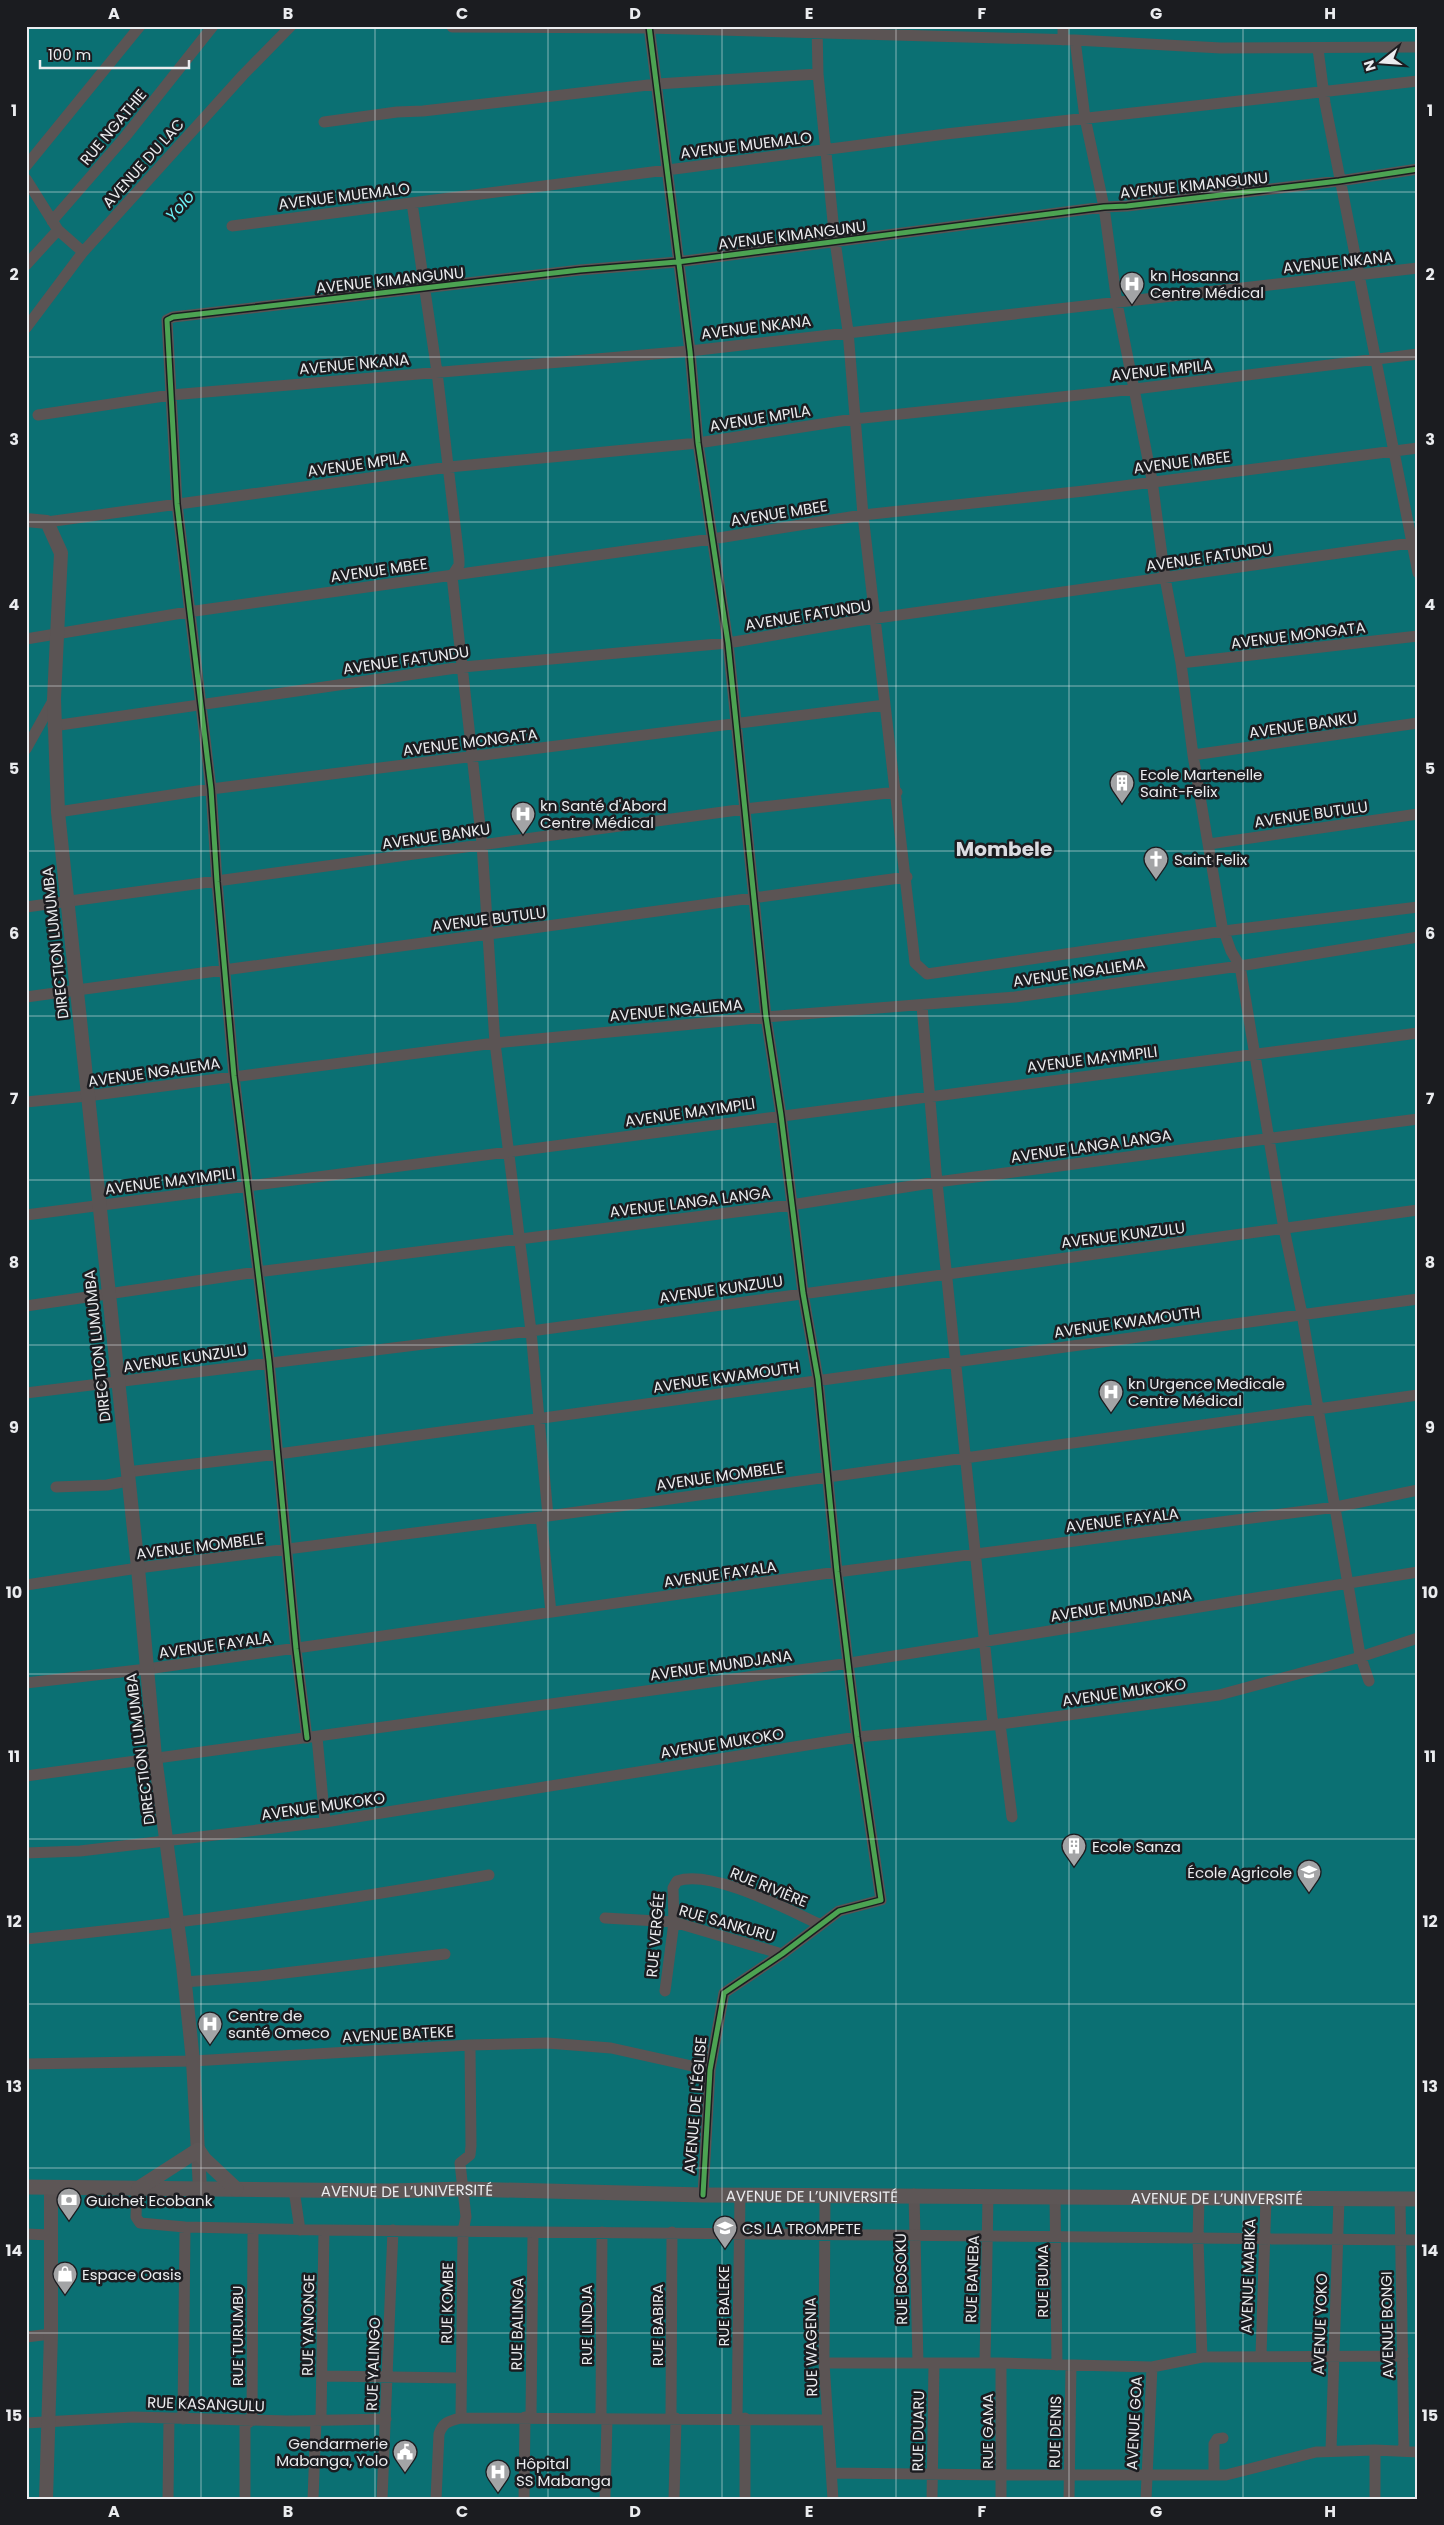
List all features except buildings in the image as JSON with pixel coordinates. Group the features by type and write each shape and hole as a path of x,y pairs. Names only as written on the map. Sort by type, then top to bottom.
{"main road":[{"path":"137,2189 198,2150 204,2159 236,2189"},
{"name":"AVENUE DE L’UNIVERSITÉ","path":"26,2187 294,2190 465,2189 703,2195 825,2196 914,2194 1418,2199"}],"street":[{"path":"26,166 140,26"},
{"name":"RUE NGATHIE","path":"55,225 213,26"},
{"name":"AVENUE DU LAC","path":"26,328 83,252 242,75 291,26"},
{"path":"1063,26 1069,40 1104,207 1118,303 1152,480 1165,578 1181,664 1193,755 1224,931 1231,951 1240,966 1284,1229 1319,1409 1360,1655 1369,1681"},
{"path":"452,27 649,27 817,30 1221,48 1418,47"},
{"path":"649,27 677,262 690,350 698,443 728,643 766,1017 781,1115 803,1293 818,1379 837,1572 850,1662 857,1737"},
{"path":"817,30 818,74 835,242 848,331 863,515 897,792 915,963 926,974 1224,931 1418,907"},
{"path":"1318,49 1323,92 1360,274 1392,451 1414,542 1418,573"},
{"path":"324,122 397,112 423,111 657,84 818,74"},
{"name":"AVENUE MUEMALO","path":"232,226 826,151 946,134 1418,81"},
{"name":"AVENUE KIMANGUNU","path":"171,395 169,318 580,270 677,262 1104,207 1128,206 1340,181 1418,169"},
{"path":"26,179 55,225 83,252"},
{"path":"412,203 437,372 459,565 452,576 474,756 482,844 495,1043 541,1418 551,1612"},
{"path":"26,265 55,225"},
{"name":"AVENUE NKANA","path":"38,415 171,395 690,350 1418,268"},
{"name":"AVENUE MPILA","path":"47,522 449,467 698,443 854,419 1135,389 1418,354"},
{"path":"171,395 177,504 188,612 211,789 234,1076 269,1361 296,1649 325,1822"},
{"name":"AVENUE MBEE","path":"26,639 188,612 712,539 863,515 1084,491 1152,480 1418,448"},
{"path":"26,520 47,522"},
{"name":"DIRECTION LUMUMBA","path":"47,522 61,553 54,699 58,812 98,1205 138,1568 155,1757 184,1975 193,2061 200,2189"},
{"name":"AVENUE FATUNDU","path":"54,726 463,667 728,643 856,621 876,620 1414,542"},
{"name":"AVENUE MONGATA","path":"1181,664 1418,636"},
{"path":"26,749 54,699"},
{"name":"AVENUE MONGATA","path":"58,812 211,789 885,705"},
{"name":"AVENUE BANKU","path":"1193,755 1418,724"},
{"name":"AVENUE BANKU","path":"26,907 745,809 897,792"},
{"name":"AVENUE BUTULU","path":"1209,844 1418,814"},
{"name":"AVENUE BUTULU","path":"26,997 224,969 755,900 906,877"},
{"name":"AVENUE NGALIEMA","path":"26,1102 87,1096 495,1043 766,1017 1016,997 1240,966 1418,937"},
{"path":"922,1006 928,1095 948,1273 984,1642 1012,1817"},
{"name":"AVENUE MAYIMPILI","path":"26,1215 928,1095 1418,1033"},
{"name":"AVENUE LANGA LANGA","path":"26,1306 257,1272 791,1205 937,1182 1418,1120"},
{"name":"AVENUE KUNZULU","path":"26,1393 117,1383 269,1361 531,1331 1418,1210"},
{"name":"AVENUE KWAMOUTH","path":"56,1487 108,1485 128,1476 278,1454 1418,1298"},
{"name":"AVENUE MOMBELE","path":"26,1585 138,1568 545,1516 1418,1395"},
{"name":"AVENUE FAYALA","path":"26,1683 296,1649 837,1572 1336,1507 1418,1490"},
{"name":"AVENUE MUNDJANA","path":"26,1776 850,1662 1418,1572"},
{"name":"AVENUE MUKOKO","path":"26,1853 80,1851 167,1842 213,1834 325,1822 857,1737 997,1725 1219,1695 1418,1638"},
{"name":"AVENUE DE L'ÉGLISE","path":"703,2195 710,2070 724,1993 782,1954 819,1924 848,1907 880,1900 857,1737"},
{"path":"26,1939 146,1927 341,1901 489,1875"},
{"name":"RUE RIVIÈRE","path":"676,1881 691,1879 740,1889 819,1924"},
{"name":"RUE VERGÉE","path":"665,1991 674,1922 673,1888 676,1881"},
{"name":"RUE SANKURU","path":"605,1918 674,1922 782,1954"},
{"path":"184,1975 259,1976 445,1954"},
{"name":"AVENUE BATEKE","path":"26,2064 193,2061 470,2045 587,2045 710,2070"},
{"name":"RUE KOMBE","path":"461,2418 463,2231 466,2217 465,2189 460,2162 470,2155 471,2146 470,2045"},
{"path":"46,2499 50,2422 51,2187"},
{"path":"137,2189 136,2216 140,2223 185,2227 300,2230 826,2233 915,2236 1418,2240"},
{"path":"294,2190 300,2230"},
{"name":"RUE BALEKE","path":"740,2194 738,2233 741,2418 745,2499"},
{"name":"RUE BOSOKU","path":"914,2194 918,2363"},
{"name":"RUE WAGENIA","path":"825,2196 824,2363 827,2420 833,2473 833,2499"},
{"name":"RUE BANEBA","path":"984,2363 989,2236 988,2196"},
{"name":"RUE BUMA","path":"1055,2196 1057,2365"},
{"path":"1199,2198 1198,2239 1202,2357"},
{"name":"AVENUE MABIKA","path":"1261,2356 1266,2198"},
{"name":"AVENUE YOKO","path":"1331,2450 1339,2198"},
{"name":"AVENUE BONGI","path":"1400,2199 1404,2451"},
{"path":"183,2419 185,2227"},
{"name":"RUE TURUMBU","path":"245,2499 245,2425 252,2420 253,2229"},
{"name":"RUE YANONGE","path":"313,2499 323,2376 324,2230"},
{"name":"RUE YALINGO","path":"382,2499 393,2230"},
{"name":"RUE BALINGA","path":"524,2499 533,2232"},
{"name":"RUE LINDJA","path":"602,2232 605,2499"},
{"name":"RUE BABIRA","path":"672,2232 674,2499"},
{"path":"26,2234 51,2235"},
{"path":"26,2337 51,2334"},
{"name":"AVENUE GOA","path":"1146,2499 1152,2367 1202,2357 1403,2356"},
{"path":"824,2363 1001,2363 1152,2367"},
{"name":"RUE DUARU","path":"932,2499 934,2363"},
{"name":"RUE GAMA","path":"1001,2363 1001,2499"},
{"name":"RUE DENIS","path":"1070,2499 1071,2365"},
{"path":"323,2376 461,2378"},
{"path":"168,2499 169,2418"},
{"name":"RUE KASANGULU","path":"26,2422 169,2418 252,2420 386,2419"},
{"path":"436,2499 439,2434 442,2426 447,2421 461,2418 741,2418 827,2420"},
{"path":"1214,2475 1214,2444 1217,2439 1223,2438"},
{"path":"833,2473 1214,2475 1235,2473 1316,2452 1331,2450 1418,2452"},
{"path":"1375,2450 1375,2499"}],"water":[{"name":"Yolo","path":"26,26 1418,26 1418,2499 26,2499"}],"cycle path":[{"path":"649,26 690,351 698,443 728,643 766,1017 781,1115 803,1293 818,1379 837,1572 857,1737 881,1900 839,1911 782,1954 724,1993 710,2070 703,2195"},
{"path":"307,1738 296,1649 269,1361 234,1076 211,789 177,504 167,320 173,317 580,270 677,262 1104,207 1127,206 1339,181 1418,169"}],"place":[{"name":"kn Hosanna Centre Médical","path":"1132,305"},
{"name":"Ecole Martenelle Saint-Felix","path":"1122,804"},
{"name":"kn Santé d'Abord Centre Médical","path":"523,835"},
{"name":"Saint Felix","path":"1156,880"},
{"name":"kn Urgence Medicale Centre Médical","path":"1111,1413"},
{"name":"Ecole Sanza","path":"1074,1867"},
{"name":"École Agricole","path":"1309,1893"},
{"name":"Centre de santé Omeco","path":"210,2045"},
{"name":"Guichet Ecobank","path":"69,2221"},
{"name":"CS LA TROMPETE","path":"725,2249"},
{"name":"Espace Oasis","path":"65,2295"},
{"name":"Gendarmerie Mabanga, Yolo","path":"405,2473"},
{"name":"Hôpital SS Mabanga","path":"498,2493"}],"district":[{"name":"Mombele","path":"1004,849"}]}
